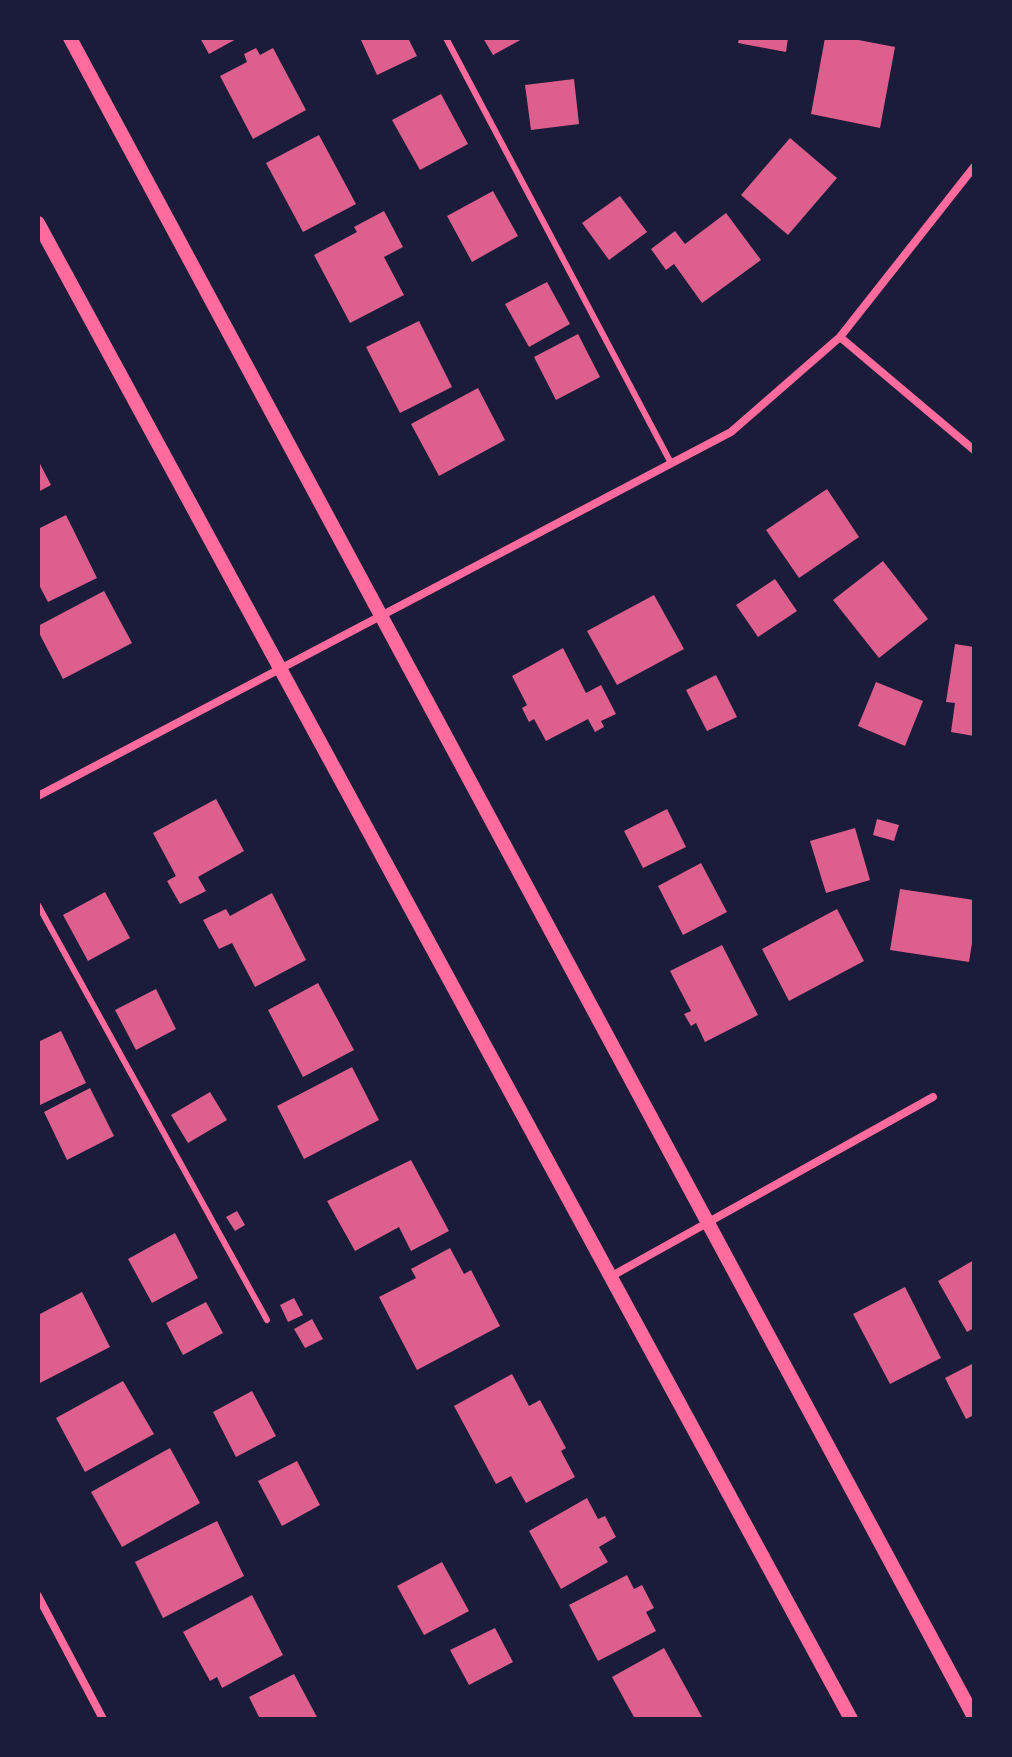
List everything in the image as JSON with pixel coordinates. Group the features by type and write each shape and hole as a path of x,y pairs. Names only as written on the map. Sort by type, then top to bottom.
{"street":[{"path":"70,38 974,1717"},
{"path":"38,796 731,432 840,337 974,167"},
{"path":"38,223 851,1719"},
{"path":"840,337 974,450"},
{"path":"610,1277 933,1097"},
{"path":"38,1596 103,1719"}],"lane":[{"path":"446,38 671,463"},
{"path":"38,905 267,1320"}],"building":[{"path":"200,38 238,38 209,54"},
{"path":"360,38 408,38 417,56 377,75"},
{"path":"483,38 524,38 493,55"},
{"path":"739,38 788,38 786,52 738,43"},
{"path":"825,38 848,38 895,47 880,128 811,114"},
{"path":"256,48 260,55 273,48 306,110 253,139 220,76 247,62 244,54"},
{"path":"574,79 579,124 531,130 525,85"},
{"path":"441,94 468,144 420,170 392,120"},
{"path":"319,135 356,204 303,232 266,163"},
{"path":"790,138 837,178 788,235 741,195"},
{"path":"493,191 518,236 472,262 447,216"},
{"path":"620,196 647,232 609,260 582,223"},
{"path":"384,211 403,247 384,257 404,295 350,323 314,255 357,232 354,227"},
{"path":"726,213 761,260 702,303 674,264 666,270 651,249 675,231 685,244"},
{"path":"547,282 570,324 529,347 505,304"},
{"path":"419,321 452,387 400,413 366,347"},
{"path":"578,334 600,377 556,400 534,357"},
{"path":"478,388 505,440 439,476 411,424"},
{"path":"38,460 51,485 38,492"},
{"path":"827,489 859,537 799,578 766,530"},
{"path":"66,515 97,578 48,602 38,583 38,529"},
{"path":"883,561 928,619 879,658 833,600"},
{"path":"775,579 797,611 758,637 736,605"},
{"path":"104,591 132,643 63,679 38,626"},
{"path":"654,595 684,649 617,685 587,631"},
{"path":"955,644 974,647 974,736 951,732 955,703 946,702"},
{"path":"563,648 586,693 601,685 616,714 601,721 604,727 595,732 588,719 546,741 534,719 529,722 522,708 527,705 512,676"},
{"path":"716,675 737,717 707,731 686,690"},
{"path":"876,682 923,701 905,746 858,726"},
{"path":"216,799 244,851 198,877 206,891 180,904 167,881 176,876 153,833"},
{"path":"667,809 686,847 643,868 624,831"},
{"path":"877,819 899,825 894,841 873,835"},
{"path":"855,828 870,880 826,893 810,841"},
{"path":"701,863 727,912 683,935 658,886"},
{"path":"900,889 974,900 974,931 969,962 890,950"},
{"path":"105,892 130,938 88,961 63,915"},
{"path":"272,893 306,960 255,987 232,943 219,949 203,920 226,909 230,916"},
{"path":"837,909 864,961 789,1001 762,949"},
{"path":"722,945 758,1015 705,1042 696,1023 691,1026 684,1014 691,1011 670,971"},
{"path":"318,983 354,1050 303,1077 268,1010"},
{"path":"156,989 176,1029 136,1050 115,1010"},
{"path":"61,1031 86,1083 40,1105 38,1042"},
{"path":"352,1067 379,1120 304,1159 277,1106"},
{"path":"90,1088 114,1136 67,1160 44,1112"},
{"path":"210,1092 227,1120 188,1143 171,1115"},
{"path":"411,1160 449,1231 411,1251 399,1227 355,1251 327,1201"},
{"path":"237,1211 245,1225 235,1231 226,1217"},
{"path":"175,1233 198,1278 152,1303 128,1259"},
{"path":"450,1248 464,1274 471,1270 500,1326 417,1370 379,1297 416,1278 411,1269"},
{"path":"974,1260 974,1328 967,1332 938,1281"},
{"path":"905,1287 941,1358 890,1384 853,1314"},
{"path":"82,1292 110,1347 38,1384 38,1315"},
{"path":"294,1298 303,1315 288,1322 280,1305"},
{"path":"206,1302 223,1333 183,1355 166,1323"},
{"path":"312,1319 323,1339 305,1348 294,1329"},
{"path":"972,1364 974,1415 966,1419 945,1378"},
{"path":"512,1374 529,1406 540,1400 566,1448 561,1451 575,1477 526,1503 511,1476 496,1484 454,1406"},
{"path":"123,1381 154,1434 85,1472 56,1418"},
{"path":"252,1391 276,1436 236,1457 213,1412"},
{"path":"170,1448 200,1503 122,1547 91,1492"},
{"path":"297,1461 320,1505 282,1526 258,1481"},
{"path":"587,1498 598,1519 605,1516 616,1537 599,1547 608,1562 561,1589 529,1531"},
{"path":"217,1521 244,1576 163,1618 135,1562"},
{"path":"442,1562 469,1611 424,1635 397,1586"},
{"path":"627,1575 634,1589 642,1585 654,1608 646,1612 656,1631 598,1661 569,1605"},
{"path":"252,1595 283,1655 222,1688 217,1677 210,1681 183,1632"},
{"path":"495,1628 513,1662 469,1685 450,1650"},
{"path":"664,1648 702,1717 699,1719 635,1719 612,1677"},
{"path":"294,1674 318,1719 260,1719 249,1697"}]}
